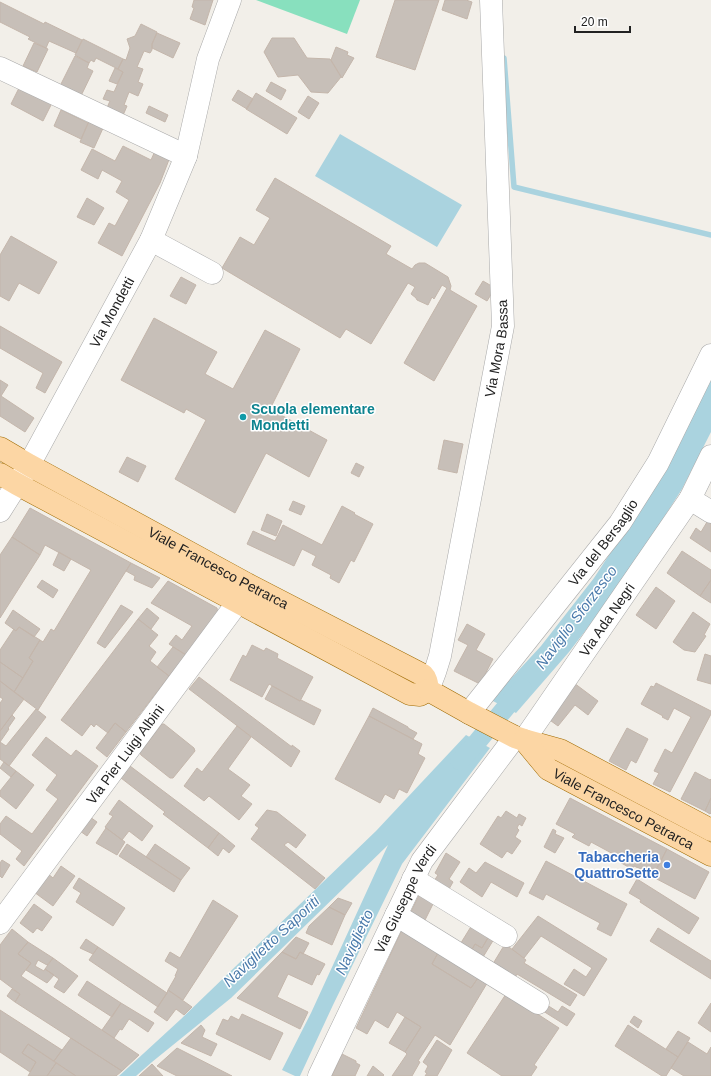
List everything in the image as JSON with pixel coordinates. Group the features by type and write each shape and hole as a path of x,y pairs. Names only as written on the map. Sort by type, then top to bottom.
{"main road":[{"name":"Viale Francesco Petrarca","path":"0,448 242,593"},
{"name":"Viale Francesco Petrarca","path":"8,479 242,593 423,675 426,677 428,690 473,715 514,736 560,750 711,830"},
{"name":"Viale Francesco Petrarca","path":"514,736 548,769 711,855"}],"street":[{"name":"Via Mondetti","path":"0,511 8,479 28,465 151,240 186,156 208,59 230,0"},
{"name":"Via Mora Bassa","path":"428,690 440,656 503,326 491,0"},
{"path":"0,68 186,156"},
{"path":"151,240 212,273"},
{"name":"Via del Bersaglio","path":"473,715 620,523 658,463 711,355"},
{"name":"Via Ada Negri","path":"514,736 690,499 711,456"},
{"path":"690,499 711,512"},
{"name":"Via Pier Luigi Albini","path":"0,923 242,593"},
{"name":"Via Giuseppe Verdi","path":"319,1076 422,861 514,736"},
{"path":"413,879 506,936"},
{"path":"396,915 538,1003"}],"green space":[{"path":"256,0 360,0 347,34"}],"water":[{"path":"340,134 462,205 437,247 315,176"},
{"path":"711,377 711,432 682,489 622,583 569,652 516,713 491,700 541,646 594,578 664,471"},
{"path":"466,735 490,748 402,864 300,1076 295,1076 282,1070 311,1013 388,845 231,998 136,1076 119,1076 181,1019 376,831"}],"building":[{"path":"194,0 213,0 205,25 190,19 194,8 192,7"},
{"path":"395,0 439,0 415,70 376,57"},
{"path":"445,0 466,0 472,2 467,19 442,10"},
{"path":"0,2 44,24 45,22 82,40 76,53 49,41 46,48 28,39 30,37 0,22"},
{"path":"141,24 157,32 152,44 152,50 150,53 144,51 137,67 143,69 138,82 143,84 138,96 129,92 124,105 127,106 121,120 105,112 110,101 103,99 107,90 114,92 123,72 118,69 123,59 126,60 130,48 127,39 135,36"},
{"path":"157,33 180,43 173,58 152,48 152,44"},
{"path":"272,38 294,38 307,58 330,59 341,77 328,93 311,92 298,75 278,77 264,52"},
{"path":"83,39 123,59 118,69 96,58 94,62 91,60 89,63 75,55"},
{"path":"34,43 48,49 37,72 23,66"},
{"path":"336,47 348,52 347,55 354,58 342,78 331,60"},
{"path":"75,56 89,63 87,68 93,71 78,102 57,92"},
{"path":"115,68 123,72 117,84 109,81"},
{"path":"271,82 286,90 281,100 266,91"},
{"path":"21,84 53,101 43,121 11,104"},
{"path":"238,90 253,99 247,109 232,100"},
{"path":"256,93 297,118 287,134 246,109"},
{"path":"308,96 319,103 309,119 298,112"},
{"path":"149,106 168,115 165,122 146,113"},
{"path":"61,110 88,123 81,139 54,126"},
{"path":"90,119 104,126 94,148 80,142"},
{"path":"123,146 151,160 155,151 170,157 160,183 122,256 98,243 109,223 115,226 129,200 116,192 122,181 102,170 98,179 81,170 92,149 115,161"},
{"path":"275,178 391,246 386,254 412,269 419,263 425,263 448,277 451,286 450,290 477,306 434,381 404,363 447,288 442,285 434,299 432,297 428,305 417,300 411,294 415,287 408,283 371,344 346,329 340,338 222,268 240,237 254,245 270,218 256,210"},
{"path":"87,198 104,208 94,225 77,217"},
{"path":"11,236 57,262 39,294 19,283 9,301 0,296 0,255"},
{"path":"181,277 196,285 186,304 170,296"},
{"path":"483,281 495,288 487,301 475,294"},
{"name":"Scuola elementare Mondetti","path":"154,318 217,352 205,374 233,389 265,330 300,349 270,409 327,440 309,477 266,453 235,513 175,479 206,420 186,409 184,413 121,380"},
{"path":"0,326 62,362 45,393 36,388 43,373 0,348"},
{"path":"0,380 8,385 1,396 34,418 25,432 0,416"},
{"path":"444,440 463,444 457,473 438,469"},
{"path":"127,457 146,466 138,482 119,472"},
{"path":"356,463 364,467 359,477 351,473"},
{"path":"293,501 305,506 301,515 289,510"},
{"path":"342,506 373,524 354,562 351,560 339,583 330,578 331,575 312,565 316,556 302,549 294,566 247,544 253,531 275,541 283,525 322,545"},
{"path":"30,508 131,563 38,710 14,692 33,661 29,658 40,640 43,642 51,629 54,631 91,570 45,545 40,555 12,537"},
{"path":"267,514 282,521 276,536 261,530"},
{"path":"710,517 711,552 690,538 696,528 701,532"},
{"path":"12,537 40,555 0,618 0,555"},
{"path":"682,551 711,570 711,580 700,596 667,573"},
{"path":"59,552 71,559 64,571 53,565"},
{"path":"131,563 160,578 152,588 134,580 135,576 126,571"},
{"path":"42,580 58,590 53,598 37,587"},
{"path":"711,580 711,603 700,596"},
{"path":"168,581 217,608 218,614 186,655 169,644 176,635 182,640 192,626 151,603"},
{"path":"656,587 675,601 656,629 636,615"},
{"path":"121,605 133,612 105,648 97,643"},
{"path":"147,608 159,618 151,629 138,619"},
{"path":"13,610 40,629 34,637 19,627 16,631 5,623"},
{"path":"693,612 710,624 704,635 706,636 695,652 684,650 673,642"},
{"path":"138,619 158,635 149,646 156,652 150,661 169,676 126,732 115,723 108,733 96,724 94,727 91,724 82,736 61,720"},
{"path":"467,624 485,634 476,650 493,659 480,684 454,671 468,645 458,640"},
{"path":"19,627 40,640 29,658 33,661 23,678 0,662 0,650 14,629 16,631"},
{"path":"252,645 264,651 266,648 278,654 277,658 313,677 300,701 269,684 262,697 230,680 243,655 246,657"},
{"path":"173,647 186,655 169,676 157,667"},
{"path":"705,654 711,656 711,684 697,680"},
{"path":"0,662 23,678 14,692 0,681"},
{"path":"199,677 292,747 292,745 300,751 291,767 189,689"},
{"path":"0,681 24,699 0,731 0,703 3,699 0,697"},
{"path":"574,683 598,701 588,715 575,705 558,726 547,718"},
{"path":"656,683 711,711 711,714 670,792 653,784 659,773 654,771 665,749 672,753 691,717 674,708 668,720 641,704 651,686 654,687"},
{"path":"272,686 321,710 314,725 265,699"},
{"path":"373,708 417,733 413,739 369,716"},
{"path":"36,709 46,717 9,766 0,759 0,742 6,746"},
{"path":"12,715 15,718 0,742 0,731"},
{"path":"369,716 422,744 418,754 425,758 407,793 399,789 394,799 385,794 380,803 335,779"},
{"path":"115,723 126,732 107,757 96,748"},
{"path":"162,724 194,748 195,751 173,778 170,778 140,753"},
{"path":"237,726 251,737 228,769 250,785 241,796 252,804 239,820 209,796 204,801 184,786 197,768 202,772"},
{"path":"627,728 648,739 636,763 631,760 626,770 609,761"},
{"path":"46,737 71,756 76,750 98,766 24,866 16,859 22,851 0,834 0,824 6,816 32,834 58,799 46,790 57,775 32,755"},
{"path":"4,762 16,771 11,777 0,768"},
{"path":"130,766 219,833 208,848 163,814 165,812 121,778"},
{"path":"16,771 34,785 16,809 0,796 0,791"},
{"path":"695,772 710,780 711,779 711,798 705,811 681,799"},
{"path":"570,798 667,849 653,875 634,866 632,869 616,860 617,856 591,842 589,846 572,837 575,834 556,824"},
{"path":"711,798 711,813 710,814 705,811"},
{"path":"119,800 153,826 142,841 129,831 122,840 105,827 113,816 109,814"},
{"path":"267,810 277,812 306,835 296,848 288,842 284,845 325,878 315,889 251,839 259,828 255,825"},
{"path":"506,811 517,818 519,814 526,818 522,826 519,824 517,828 519,830 515,837 521,841 512,854 507,851 502,858 480,844 498,816 501,818"},
{"path":"90,817 97,822 87,836 80,831"},
{"path":"106,828 125,842 117,855 96,843"},
{"path":"553,829 556,831 555,834 564,838 555,853 544,847"},
{"path":"219,833 235,846 229,853 223,848 218,856 208,848"},
{"path":"127,844 181,880 174,892 119,856"},
{"path":"155,844 190,868 181,880 146,857"},
{"path":"667,849 709,872 695,899 653,877"},
{"path":"446,853 460,862 449,879 453,882 445,896 430,887 438,875 435,873"},
{"path":"2,860 10,865 2,878 0,876 0,863"},
{"path":"546,861 627,904 611,936 597,929 600,923 546,894 543,900 529,893"},
{"path":"485,862 524,883 517,897 491,882 482,897 460,882 469,868 476,873"},
{"path":"61,866 75,876 53,906 34,892 47,873 53,878"},
{"path":"79,878 125,908 113,926 76,902 81,893 73,888"},
{"path":"637,879 699,918 689,934 640,902 641,900 629,893"},
{"path":"421,891 435,900 423,924 409,916"},
{"path":"338,898 352,903 345,915 329,907"},
{"path":"213,900 238,916 183,1000 168,990 176,976 178,969 165,961 170,952 180,958"},
{"path":"34,904 52,917 42,931 37,928 33,933 20,923"},
{"path":"329,907 345,915 332,945 306,933 309,926"},
{"path":"538,916 607,959 584,996 564,984 574,969 586,977 592,968 541,936 524,958 512,949"},
{"path":"472,925 489,936 482,948 475,944 470,953 459,946"},
{"path":"658,928 711,961 711,979 650,941"},
{"path":"12,929 28,942 18,954 31,963 21,976 139,1055 122,1071 15,1002 20,994 0,979 0,945"},
{"path":"402,930 439,951 432,964 471,988 480,975 489,980 450,1045 435,1035 418,1061 420,1062 412,1076 392,1076 407,1054 405,1052 421,1027 397,1012 388,1028 375,1020 367,1034 356,1028"},
{"path":"489,936 494,939 480,962 470,953 475,944 482,948"},
{"path":"296,937 309,943 303,954 300,952 296,959 282,952"},
{"path":"86,939 98,947 93,954 80,948"},
{"path":"28,942 53,958 47,965 38,960 35,966 44,971 45,969 54,975 47,983 26,970 31,963 18,954"},
{"path":"505,944 526,960 524,963 577,995 570,1006 517,974 513,981 491,967"},
{"path":"98,947 167,993 158,1007 89,960"},
{"path":"439,951 480,975 471,988 432,964"},
{"path":"282,952 296,959 300,952 325,964 319,975 317,974 312,985 288,974 277,997 308,1012 300,1029 237,998"},
{"path":"53,958 78,976 64,993 54,987 59,979 45,969"},
{"path":"87,981 121,1003 112,1017 78,995"},
{"path":"12,989 20,994 15,1002 7,996"},
{"path":"168,990 192,1007 184,1015 176,1009 167,1021 154,1012"},
{"path":"508,991 519,1002 559,1028 534,1065 537,1067 531,1076 502,1076 467,1053"},
{"path":"121,1003 154,1023 148,1032 129,1019 122,1030 120,1029 114,1038 102,1030"},
{"path":"711,1003 711,1032 698,1023"},
{"path":"547,1005 558,1012 562,1006 575,1014 567,1026 543,1011"},
{"path":"0,1010 62,1050 54,1061 28,1044 22,1053 36,1062 30,1072 0,1052"},
{"path":"242,1014 283,1033 270,1060 216,1034 223,1019 228,1021 231,1016 239,1020"},
{"path":"634,1016 642,1021 638,1028 630,1022"},
{"path":"405,1017 421,1027 405,1052 389,1043"},
{"path":"201,1025 205,1030 202,1037 217,1044 211,1056 181,1043"},
{"path":"628,1025 678,1057 666,1076 662,1076 615,1046"},
{"path":"678,1031 690,1038 678,1057 666,1049"},
{"path":"71,1038 122,1071 116,1076 76,1076 54,1061"},
{"path":"437,1040 452,1050 437,1076 425,1076 428,1066 423,1062"},
{"path":"688,1042 707,1054 711,1047 711,1076 684,1076 671,1068"},
{"path":"28,1044 56,1063 47,1076 28,1076 36,1062 22,1053"},
{"path":"177,1048 232,1076 177,1076 157,1066"},
{"path":"342,1054 356,1061 356,1063 360,1065 355,1076 332,1076"},
{"path":"56,1063 76,1076 47,1076"},
{"path":"152,1064 163,1076 139,1076"},
{"path":"373,1066 384,1075 367,1076"}],"waterway":[{"path":"504,58 514,187 711,235"},
{"name":"Naviglio Sforzesco","path":"460,761 522,688"}],"place":[{"name":"Scuola elementare Mondetti","path":"243,417"},
{"name":"Tabaccheria QuattroSette","path":"667,865"}],"water label":[{"name":"Naviglietto Saporiti","path":"271,941"},
{"name":"Naviglietto","path":"354,942"}]}
